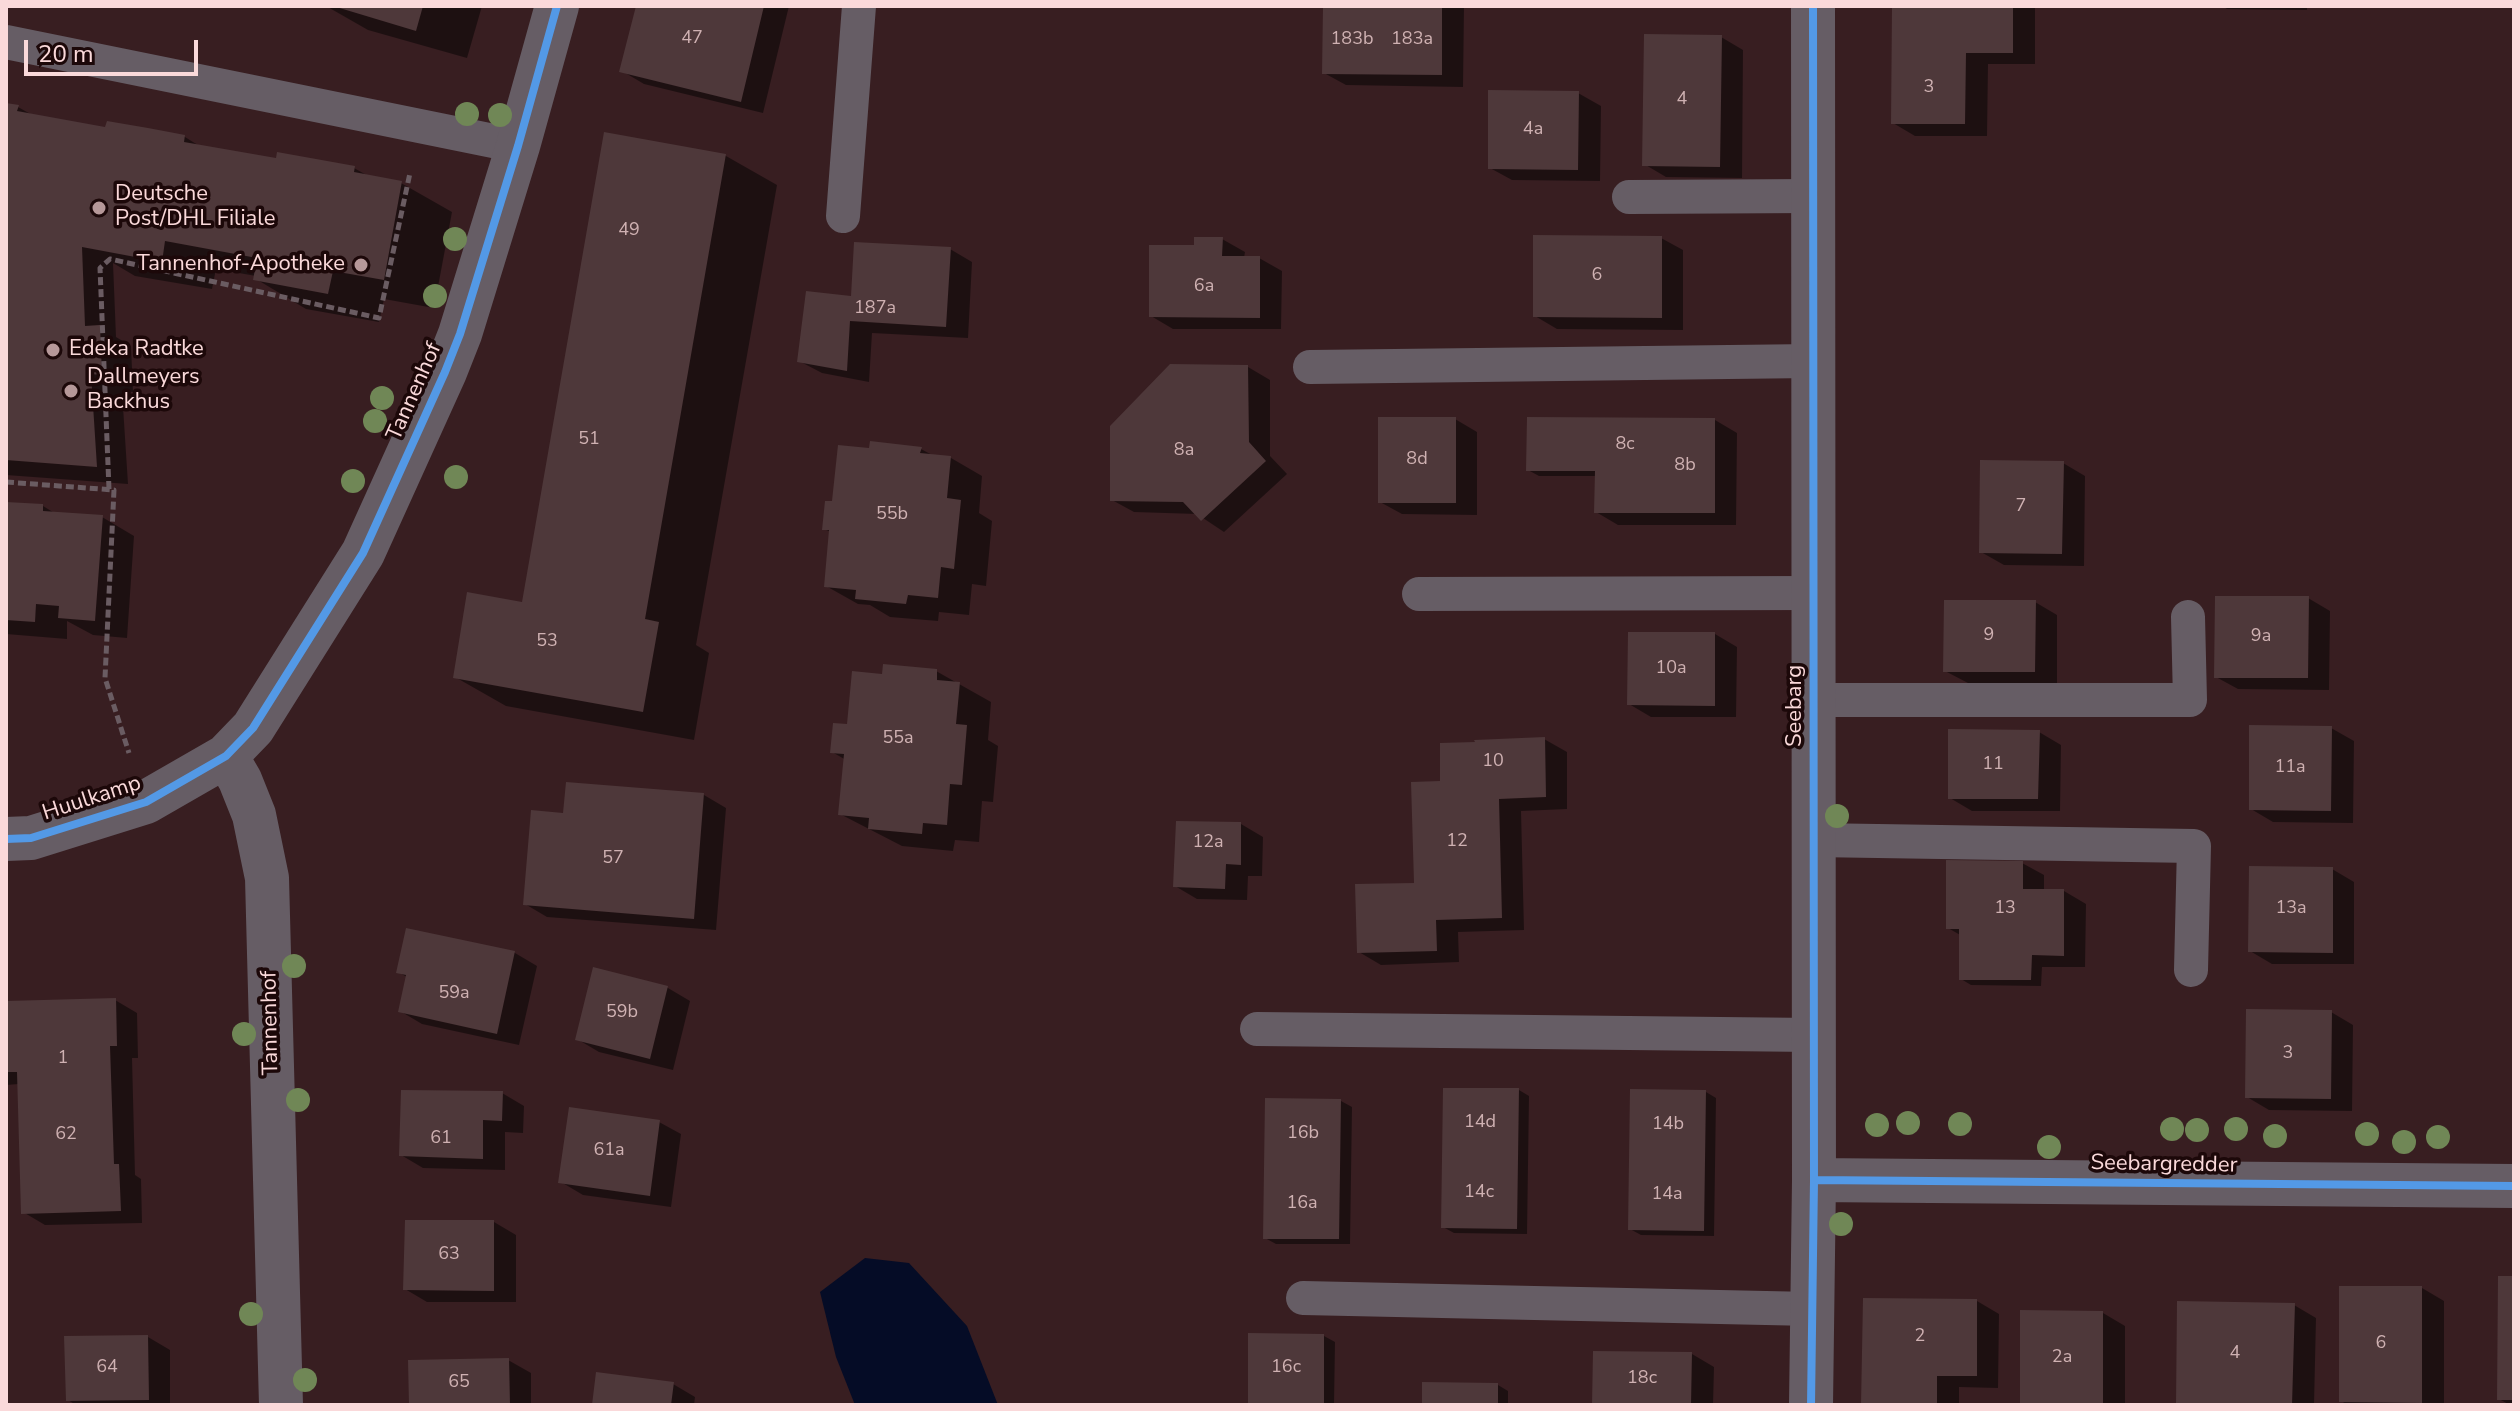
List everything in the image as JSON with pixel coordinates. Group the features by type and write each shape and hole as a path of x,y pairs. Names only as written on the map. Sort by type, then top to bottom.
{"street":[{"name":"Tannenhof","path":"281,1405 267,878 254,815 226,756 253,728 363,553 460,334 557,6"},
{"name":"Seebarg","path":"1811,1405 1814,1180 1813,6"},
{"name":"Huulkamp","path":"6,839 31,838 146,802 226,756"},
{"name":"Seebargredder","path":"1814,1180 2514,1186"}],"lane":[{"path":"843,216 859,6"},
{"path":"6,42 518,146"},
{"path":"1629,197 1813,196"},
{"path":"1310,367 1813,361"},
{"path":"1419,594 1814,593"},
{"path":"1814,700 2190,700 2188,617"},
{"path":"1814,840 2194,846 2191,970"},
{"path":"1257,1029 1814,1035"},
{"path":"1303,1298 1812,1309"}],"path":[{"path":"109,489 100,268 110,259 379,318 420,128"},
{"path":"6,482 114,490 105,678 146,802"}],"water":[{"path":"865,1258 909,1263 967,1326 998,1405 855,1405 836,1357 820,1292"}],"building":[{"path":"333,6 423,6 416,31"},
{"path":"636,6 764,6 741,102 619,72"},
{"path":"1323,6 1442,6 1442,75 1322,74"},
{"path":"1892,6 2013,6 2013,53 1966,53 1965,124 1891,124"},
{"path":"1644,34 1722,35 1720,167 1642,166"},
{"path":"1488,90 1579,91 1578,170 1488,169"},
{"path":"6,103 19,105 17,111 105,127 107,121 148,128 185,135 184,142 276,158 277,152 355,166 354,172 402,181 384,280 333,271 328,294 253,280 257,258 165,241 162,262 82,247 85,326 100,325 102,375 91,374 97,467 6,460"},
{"path":"604,132 726,154 645,619 659,622 643,712 453,678 467,592 522,602"},
{"path":"1533,235 1662,236 1662,318 1533,317"},
{"path":"1194,237 1223,237 1222,256 1260,256 1260,318 1149,317 1149,245 1194,245"},
{"path":"854,242 951,247 946,327 850,321 847,371 797,362 806,291 851,296"},
{"path":"1170,364 1248,365 1249,442 1266,461 1201,521 1183,502 1110,501 1110,426"},
{"path":"1378,417 1456,417 1456,503 1378,503"},
{"path":"1527,417 1715,418 1715,513 1594,513 1595,471 1526,471"},
{"path":"870,441 922,447 920,453 951,456 947,498 961,500 954,569 941,567 938,598 908,595 906,604 855,599 856,590 824,587 829,530 822,530 825,501 832,501 838,445 869,448"},
{"path":"1980,460 2064,461 2062,554 1979,553"},
{"path":"6,502 43,504 43,511 103,515 95,621 58,618 59,606 36,604 35,622 6,620"},
{"path":"2215,596 2309,596 2308,678 2214,678"},
{"path":"1944,600 2036,600 2035,672 1943,672"},
{"path":"1628,632 1715,632 1715,706 1627,705"},
{"path":"883,664 937,669 937,680 960,682 956,724 967,725 962,785 950,784 947,825 923,823 922,834 868,829 869,818 838,815 844,754 830,753 833,723 847,724 852,671 882,674"},
{"path":"2249,725 2332,726 2331,811 2249,810"},
{"path":"1948,729 2040,730 2038,799 1948,799"},
{"path":"1545,737 1546,797 1499,799 1502,918 1436,920 1437,951 1357,953 1355,884 1414,883 1411,782 1440,781 1440,743"},
{"path":"566,782 704,793 694,919 523,905 531,810 563,813"},
{"path":"1176,821 1241,822 1241,865 1226,864 1225,889 1173,887"},
{"path":"1946,860 2023,861 2023,889 2064,889 2064,956 2032,955 2031,980 1959,980 1959,929 1946,929"},
{"path":"2249,866 2333,867 2333,953 2248,952"},
{"path":"406,928 515,951 497,1034 398,1012 406,975 396,973"},
{"path":"593,967 668,986 650,1059 575,1040"},
{"path":"116,998 117,1046 110,1046 114,1164 119,1164 121,1211 21,1214 17,1072 6,1072 6,1001"},
{"path":"2246,1009 2332,1010 2331,1099 2245,1098"},
{"path":"1443,1088 1519,1088 1517,1229 1441,1228"},
{"path":"1630,1089 1706,1090 1704,1231 1628,1230"},
{"path":"401,1090 503,1091 502,1121 483,1120 483,1159 399,1156"},
{"path":"1265,1098 1341,1099 1339,1239 1263,1239"},
{"path":"569,1107 660,1120 650,1196 558,1183"},
{"path":"405,1220 494,1220 494,1291 403,1290"},
{"path":"2498,1276 2514,1276 2514,1400 2497,1400"},
{"path":"2339,1286 2422,1286 2422,1403 2339,1402"},
{"path":"1863,1298 1977,1299 1977,1376 1937,1376 1937,1405 1861,1405"},
{"path":"2177,1301 2295,1303 2292,1405 2176,1405"},
{"path":"2020,1310 2103,1311 2103,1405 2020,1405"},
{"path":"1248,1333 1324,1334 1324,1405 1248,1405"},
{"path":"148,1335 149,1400 66,1401 64,1336"},
{"path":"1593,1351 1692,1352 1691,1405 1592,1405"},
{"path":"509,1358 510,1405 409,1405 408,1360"},
{"path":"596,1372 674,1382 671,1405 592,1405"},
{"path":"1422,1382 1498,1383 1498,1405 1422,1405"}],"cycle path":[{"path":"6,839 31,838 146,802 226,756 253,728 363,553 445,372 460,334 518,146 557,6"},
{"path":"1811,1405 1814,1180 1813,6"},
{"path":"1814,1180 2514,1186"}],"place":[{"name":"Deutsche Post/DHL Filiale","path":"99,208"},
{"name":"Tannenhof-Apotheke","path":"361,265"},
{"name":"Edeka Radtke","path":"53,350"},
{"name":"Dallmeyers Backhus","path":"71,391"}]}
